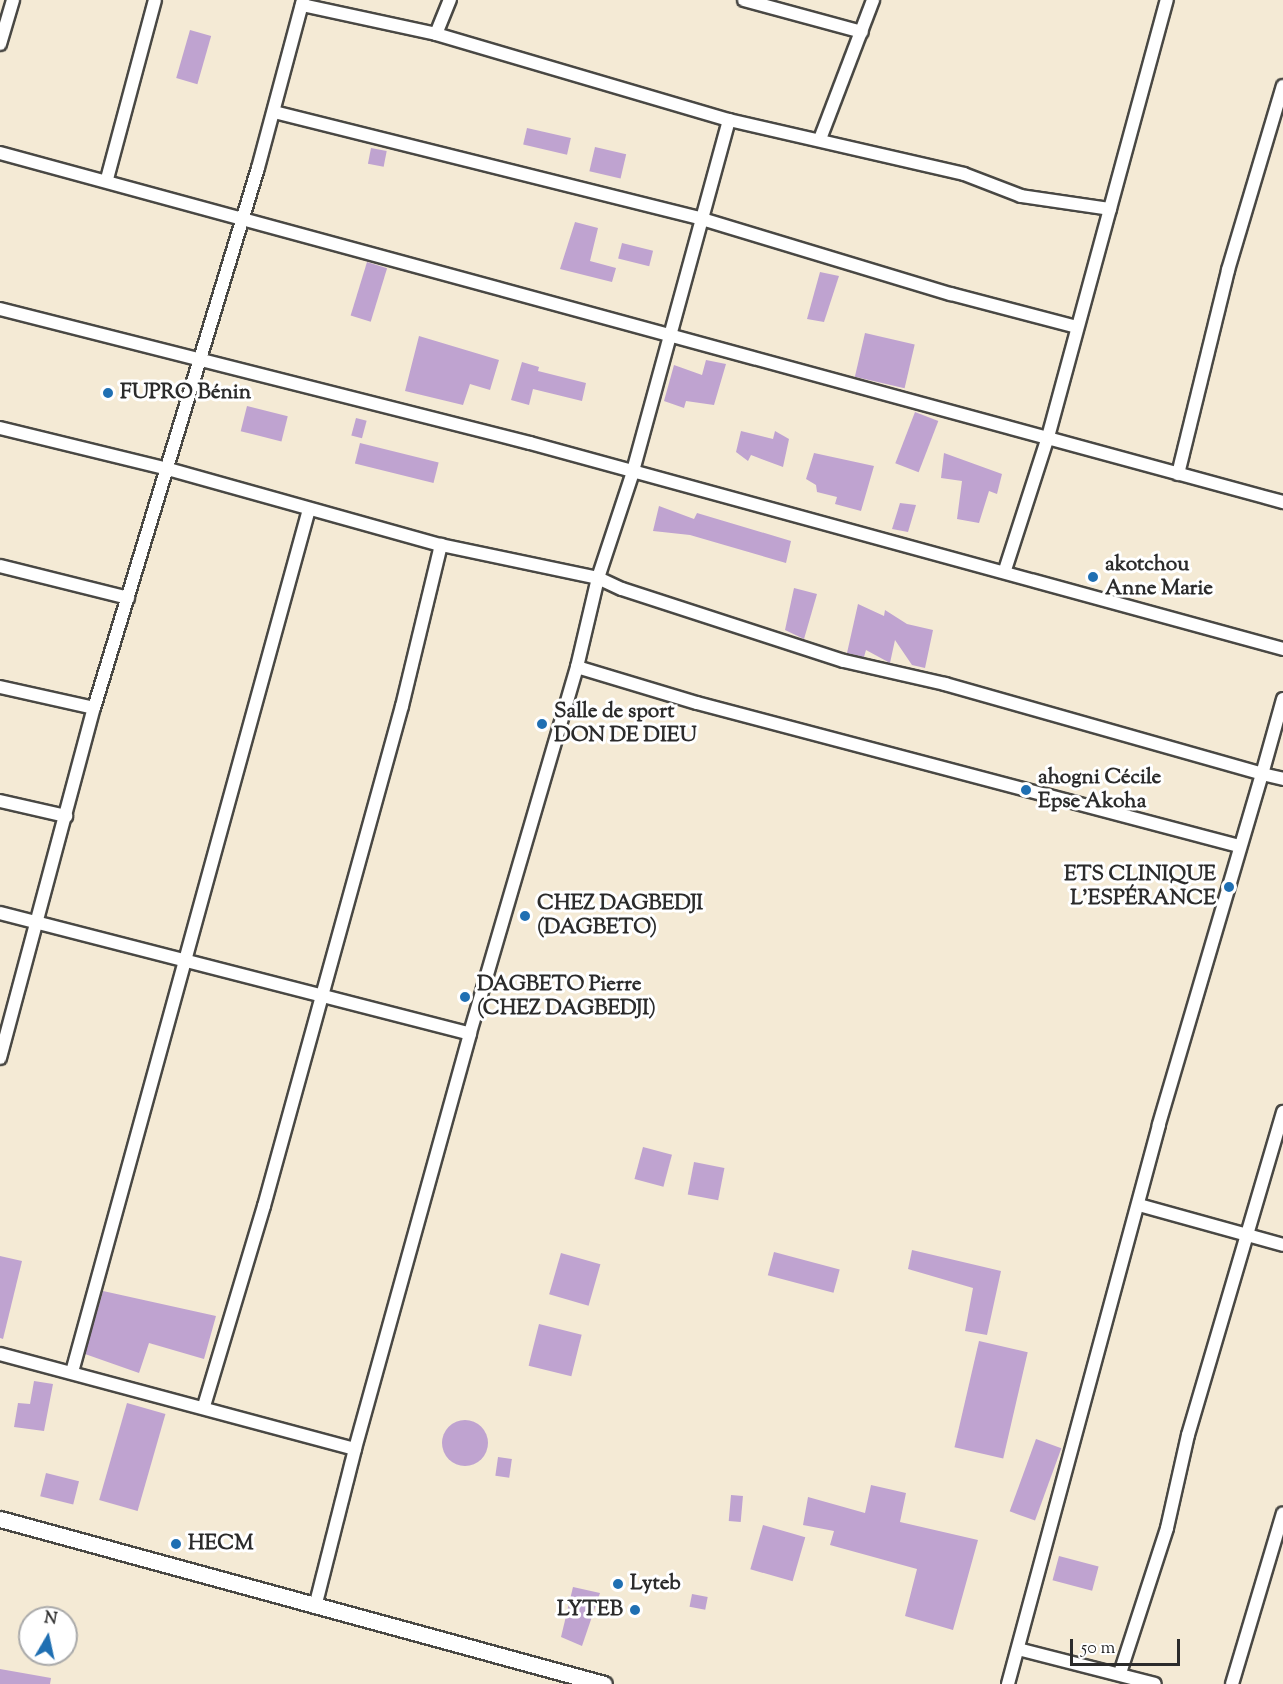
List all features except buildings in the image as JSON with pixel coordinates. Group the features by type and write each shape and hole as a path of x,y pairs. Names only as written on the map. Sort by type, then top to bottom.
{"street":[{"path":"0,44 13,0"},
{"path":"107,179 155,0"},
{"path":"436,34 450,0"},
{"path":"744,0 862,32"},
{"path":"820,139 873,0"},
{"path":"1005,570 1048,437 1167,0"},
{"path":"0,1058 94,708 244,216 302,2 436,34 729,120 820,139 964,174 1021,196 1110,209"},
{"path":"1178,474 1228,270 1283,86"},
{"path":"274,112 702,219 951,294 1077,327"},
{"path":"315,1607 355,1449 470,1034 577,667 598,578 633,472 729,120"},
{"path":"0,153 244,216 1283,502"},
{"path":"0,309 202,357 1005,570 1283,649"},
{"path":"0,428 168,469 441,545 598,578 622,589 844,661 945,684 1283,779"},
{"path":"72,1372 309,509"},
{"path":"204,1406 264,1206 402,706 441,545"},
{"path":"0,566 128,598"},
{"path":"577,667 697,703 1239,846"},
{"path":"0,687 94,708"},
{"path":"1008,1684 1239,846 1283,699"},
{"path":"0,801 66,816"},
{"path":"0,913 186,959 320,998 470,1034"},
{"path":"1120,1673 1167,1528 1188,1435 1283,1112"},
{"path":"1139,1205 1283,1245"},
{"path":"0,1354 204,1406 355,1449"},
{"path":"1232,1684 1283,1513"},
{"path":"0,1519 315,1607 604,1684"},
{"path":"1018,1649 1120,1673 1155,1684"}],"place":[{"name":"FUPRO Bénin","path":"108,393"},
{"name":"akotchou Anne Marie","path":"1093,577"},
{"name":"Salle de sport DON DE DIEU","path":"542,724"},
{"name":"ahogni Cécile Epse Akoha","path":"1026,790"},
{"name":"ETS CLINIQUE L’ESPÉRANCE","path":"1229,887"},
{"name":"CHEZ DAGBEDJI (DAGBETO)","path":"525,916"},
{"name":"DAGBETO Pierre (CHEZ DAGBEDJI)","path":"465,997"},
{"name":"HECM","path":"176,1544"},
{"name":"Lyteb","path":"618,1584"},
{"name":"LYTEB","path":"635,1610"}]}
